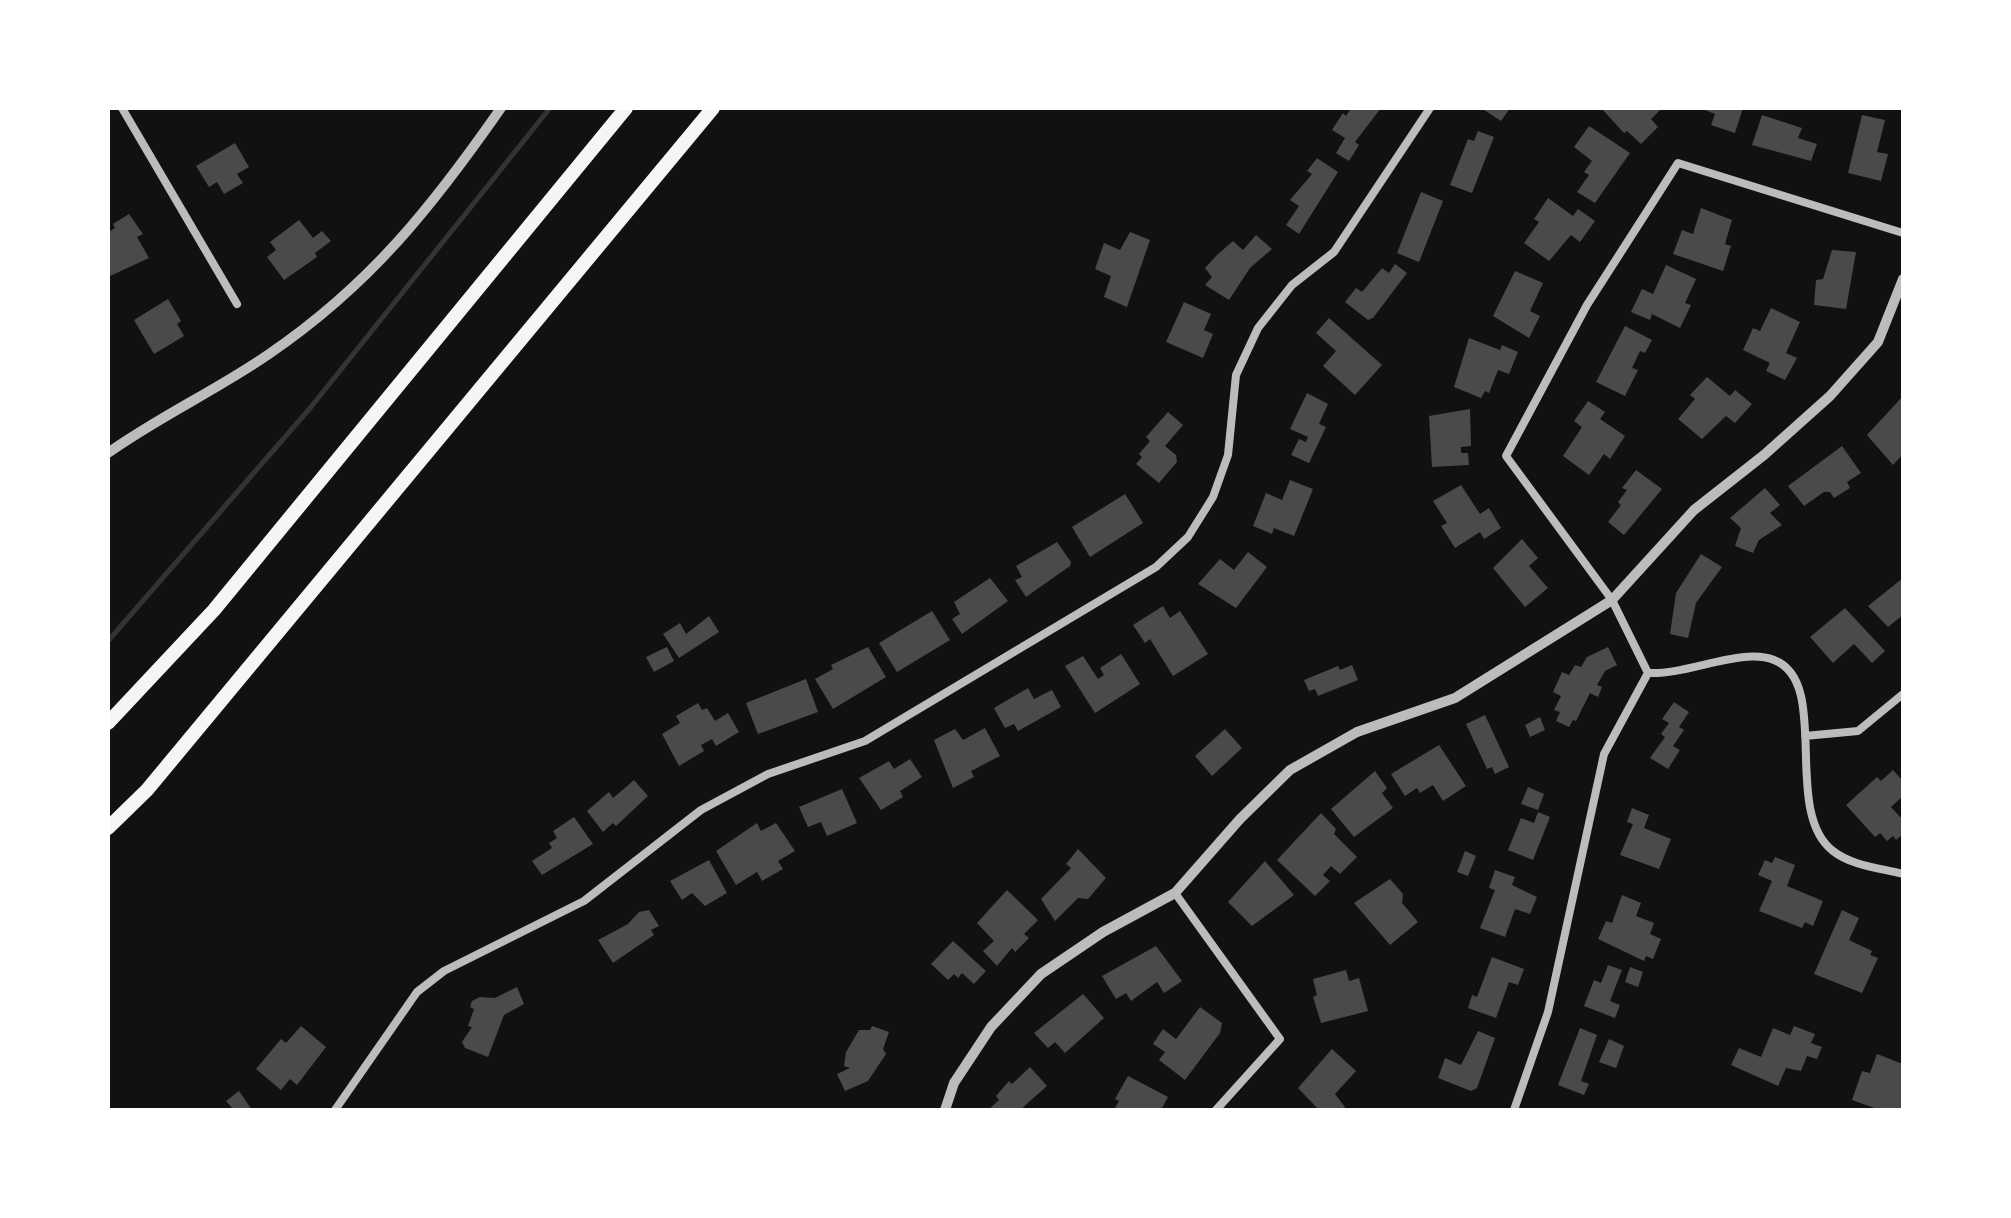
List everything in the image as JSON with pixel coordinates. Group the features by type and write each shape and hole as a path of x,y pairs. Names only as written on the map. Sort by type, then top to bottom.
{"highway":[{"path":"108,723 214,610 626,108"},
{"path":"108,828 147,790 713,108"}],"street":[{"path":"122,108 237,304"},
{"path":"108,453 149,424 268,355 328,309 388,255 439,197 501,108"},
{"path":"335,1110 417,992 444,971 584,901 701,810 768,774 865,741 1156,567 1188,537 1213,497 1228,455 1236,375 1258,328 1292,285 1334,252 1430,108"},
{"path":"1648,673 1612,600 1506,456 1587,305 1678,163 1903,233"},
{"path":"945,1110 954,1083 991,1027 1041,974 1103,932 1175,893 1240,819 1290,770 1357,732 1455,698 1612,600 1694,510 1764,455 1830,396 1878,342 1903,279"},
{"path":"1648,673 1670,674 1741,655 1776,660 1796,680 1803,709 1809,810 1823,840 1846,859 1903,874"},
{"path":"1514,1110 1548,1012 1604,754 1648,673"},
{"path":"1805,736 1858,731 1903,694"},
{"path":"1175,893 1280,1039 1216,1110"}],"building":[{"path":"1351,108 1381,108 1355,142 1359,145 1349,161 1336,153 1345,138 1332,130 1343,113 1346,116"},
{"path":"1481,108 1510,108 1501,121"},
{"path":"1601,108 1662,108 1651,119 1658,127 1641,144 1627,131 1624,133"},
{"path":"1700,108 1743,108 1735,133 1711,125 1715,114"},
{"path":"1762,115 1802,128 1798,138 1817,144 1811,161 1752,145"},
{"path":"1862,115 1885,120 1877,152 1888,154 1881,181 1848,173"},
{"path":"1589,126 1630,153 1595,203 1577,192 1589,175 1584,172 1592,161 1574,147"},
{"path":"1478,131 1494,137 1472,193 1450,185 1468,139 1474,141"},
{"path":"235,143 249,167 237,174 243,183 224,194 217,182 209,187 196,166"},
{"path":"1317,158 1338,172 1299,234 1286,225 1299,206 1290,200 1312,174 1307,171"},
{"path":"1421,192 1443,201 1419,262 1397,253"},
{"path":"1548,198 1573,216 1578,209 1595,221 1580,242 1571,235 1549,261 1524,243 1539,222 1534,219"},
{"path":"1701,208 1732,220 1725,244 1731,246 1723,271 1673,254 1682,230 1693,234"},
{"path":"129,214 143,234 137,237 149,258 108,277 108,232 115,228 113,224"},
{"path":"299,220 313,238 322,231 331,241 315,253 317,257 284,280 267,257 276,250 270,242"},
{"path":"1130,232 1150,240 1127,307 1104,297 1111,276 1095,269 1104,243 1120,250"},
{"path":"1256,235 1272,249 1250,268 1229,300 1205,285 1212,277 1205,268 1217,255 1233,241 1243,250"},
{"path":"1832,250 1856,252 1846,309 1814,305 1816,280 1823,279"},
{"path":"1395,264 1407,273 1373,318 1368,320 1345,302 1356,288 1362,292 1382,268 1389,273"},
{"path":"1666,265 1696,279 1685,303 1691,305 1680,328 1652,314 1650,320 1631,312 1642,289 1653,294"},
{"path":"1515,271 1543,283 1530,311 1540,316 1529,338 1493,316"},
{"path":"168,299 181,321 177,324 184,336 154,354 134,320"},
{"path":"1184,302 1211,314 1204,330 1213,334 1203,358 1166,342"},
{"path":"1771,308 1800,322 1786,353 1797,358 1785,380 1766,371 1770,363 1743,350 1753,328 1760,331"},
{"path":"1329,318 1382,365 1355,395 1323,366 1336,351 1316,333"},
{"path":"1625,326 1652,340 1645,353 1640,351 1632,368 1638,370 1625,396 1596,382"},
{"path":"1469,338 1500,350 1502,345 1518,352 1509,374 1498,370 1489,393 1485,391 1481,398 1454,387"},
{"path":"1707,377 1730,396 1735,390 1752,404 1735,423 1726,416 1702,439 1678,419 1695,399 1690,395"},
{"path":"1307,393 1328,404 1319,424 1326,427 1309,463 1291,455 1299,439 1306,442 1308,437 1290,429"},
{"path":"1903,396 1903,454 1893,465 1867,435"},
{"path":"1588,401 1605,412 1600,419 1625,436 1610,459 1604,454 1589,475 1563,456 1582,427 1574,421"},
{"path":"1470,409 1471,446 1461,447 1461,453 1468,453 1469,465 1432,467 1429,416"},
{"path":"1168,412 1183,425 1165,446 1176,455 1177,462 1159,483 1136,464 1142,457 1139,454 1150,441 1146,437"},
{"path":"1842,446 1861,473 1847,482 1850,488 1834,498 1830,492 1824,492 1804,506 1788,486"},
{"path":"1636,470 1662,489 1624,535 1608,522 1621,505 1618,502 1627,490 1622,488"},
{"path":"1290,480 1313,489 1294,536 1274,528 1272,534 1253,526 1266,493 1282,500"},
{"path":"1461,485 1480,514 1489,508 1501,528 1484,539 1480,532 1455,548 1441,526 1447,523 1433,501"},
{"path":"1765,488 1780,505 1770,513 1782,525 1759,540 1753,553 1735,546 1741,528 1730,518"},
{"path":"1125,494 1143,523 1090,557 1072,527"},
{"path":"1522,539 1538,558 1529,566 1548,588 1525,607 1493,568"},
{"path":"1057,542 1071,562 1070,566 1026,597 1015,580 1022,577 1016,566"},
{"path":"1248,552 1267,567 1236,608 1198,584 1220,559 1234,570"},
{"path":"1701,554 1722,567 1696,603 1688,638 1670,634 1676,593"},
{"path":"990,578 1008,601 962,634 952,619 960,614 954,602"},
{"path":"1903,578 1903,615 1888,627 1868,606"},
{"path":"1163,606 1170,618 1180,611 1208,654 1173,676 1150,639 1145,643 1133,625"},
{"path":"1845,608 1885,651 1872,663 1854,644 1833,663 1810,637"},
{"path":"932,611 950,640 897,672 879,643"},
{"path":"709,616 719,632 679,658 663,634 680,623 686,634"},
{"path":"667,647 674,661 654,672 646,657"},
{"path":"868,647 886,677 833,709 815,679 833,669 831,665"},
{"path":"1608,647 1617,665 1605,671 1597,685 1602,687 1598,697 1590,693 1576,721 1573,720 1569,727 1556,721 1560,712 1554,710 1561,696 1553,692 1562,672 1569,675 1575,665 1581,667 1587,657"},
{"path":"1121,654 1140,684 1095,713 1065,666 1083,656 1098,679 1104,675 1100,668"},
{"path":"1352,665 1358,680 1318,696 1315,689 1309,691 1304,680 1338,666 1340,670"},
{"path":"806,679 818,712 758,734 746,703"},
{"path":"1028,688 1034,699 1052,690 1061,707 1018,731 1014,724 1005,728 994,708"},
{"path":"1674,702 1689,712 1679,727 1684,730 1673,746 1680,750 1668,769 1650,758 1665,737 1661,734 1669,723 1662,719"},
{"path":"698,703 702,710 707,708 715,721 728,713 739,732 716,746 712,739 701,745 704,751 679,766 662,734 680,723 676,716"},
{"path":"1485,715 1509,767 1495,774 1492,767 1487,769 1466,724"},
{"path":"1540,717 1545,730 1530,737 1525,725"},
{"path":"985,728 1000,756 971,771 974,777 953,788 934,740 955,729 963,740"},
{"path":"1225,729 1242,748 1212,776 1195,756"},
{"path":"1439,745 1466,786 1443,801 1433,785 1420,793 1417,788 1405,796 1391,774"},
{"path":"910,759 922,777 900,791 903,797 881,810 859,778 889,761 894,769"},
{"path":"1893,770 1903,781 1903,796 1891,807 1903,820 1903,834 1896,840 1893,836 1887,841 1880,833 1875,837 1846,805 1877,777 1881,781"},
{"path":"1375,771 1387,788 1382,793 1393,808 1354,837 1331,809"},
{"path":"634,780 648,796 616,826 613,823 603,832 587,811 609,792 613,798"},
{"path":"1528,787 1544,794 1538,810 1521,804"},
{"path":"842,789 857,823 827,836 821,822 808,827 799,807"},
{"path":"1632,808 1649,815 1644,828 1671,839 1659,869 1620,855 1633,824 1627,822"},
{"path":"1538,812 1550,817 1533,860 1508,850 1521,818 1534,823"},
{"path":"1321,813 1336,829 1334,834 1357,857 1340,874 1331,866 1323,875 1330,881 1315,896 1277,860"},
{"path":"574,817 593,844 542,875 532,861 552,848 549,843 557,838 553,831"},
{"path":"757,823 761,831 776,823 795,851 778,861 783,869 762,881 757,872 736,885 716,851"},
{"path":"1078,849 1106,878 1088,899 1078,898 1055,921 1041,899 1071,868 1066,864"},
{"path":"1465,851 1476,856 1468,876 1457,872"},
{"path":"1775,857 1795,865 1787,886 1823,901 1813,926 1805,922 1802,928 1759,911 1772,881 1758,875 1765,860 1772,863"},
{"path":"709,860 727,893 705,906 692,893 682,900 670,881"},
{"path":"1265,861 1294,895 1252,926 1228,902"},
{"path":"1495,870 1515,877 1512,885 1537,897 1530,914 1515,909 1505,937 1480,928 1495,890 1489,888"},
{"path":"1390,879 1403,894 1402,903 1418,922 1390,945 1354,903"},
{"path":"1007,890 1038,920 1024,934 1029,938 1015,952 1012,948 997,966 983,951 994,941 977,923"},
{"path":"1622,895 1641,903 1636,916 1654,923 1650,934 1661,939 1653,959 1646,956 1644,961 1598,939 1606,921 1612,923"},
{"path":"649,910 659,926 651,930 654,935 613,963 598,940 628,924 639,912"},
{"path":"1842,910 1859,918 1849,940 1872,951 1870,955 1878,958 1862,993 1814,974"},
{"path":"953,941 986,971 974,984 962,973 958,978 954,974 948,980 931,964"},
{"path":"1156,946 1182,981 1164,993 1157,982 1131,1001 1126,993 1116,999 1102,976"},
{"path":"1492,957 1524,969 1518,985 1509,982 1496,1018 1468,1008 1472,995 1477,997"},
{"path":"1608,965 1622,970 1610,1001 1620,1005 1615,1018 1584,1006 1594,980 1601,983"},
{"path":"1630,967 1643,972 1638,987 1625,982"},
{"path":"1346,970 1349,981 1359,978 1368,1011 1321,1023 1313,997 1317,995 1313,979"},
{"path":"517,987 524,1004 504,1015 488,1057 465,1048 462,1042 472,1027 468,1026 474,1009 470,1007 472,1001 480,997 495,998"},
{"path":"1083,994 1104,1018 1065,1053 1055,1042 1048,1048 1034,1033"},
{"path":"1200,1007 1222,1023 1220,1033 1185,1080 1159,1060 1165,1052 1153,1044 1163,1029 1176,1039"},
{"path":"301,1026 326,1047 297,1085 290,1079 281,1090 256,1069 281,1039 286,1043"},
{"path":"872,1026 889,1032 883,1049 886,1054 868,1081 845,1091 837,1074 850,1068 844,1066 846,1052 859,1030 870,1030"},
{"path":"1794,1026 1815,1034 1811,1043 1822,1047 1817,1059 1807,1056 1801,1071 1786,1068 1778,1086 1731,1065 1739,1048 1761,1057 1773,1028 1790,1035"},
{"path":"1580,1028 1597,1035 1581,1081 1589,1084 1584,1095 1558,1085"},
{"path":"1478,1031 1495,1038 1477,1088 1471,1091 1438,1078 1445,1058 1461,1065"},
{"path":"1609,1039 1624,1046 1616,1068 1599,1062"},
{"path":"1332,1049 1356,1071 1335,1094 1345,1107 1342,1110 1319,1110 1298,1088"},
{"path":"1877,1054 1903,1064 1903,1110 1880,1110 1852,1100 1862,1071 1870,1073"},
{"path":"1030,1067 1047,1086 1020,1110 988,1110 999,1100 996,1096 1009,1081 1012,1084"},
{"path":"1128,1076 1168,1097 1161,1110 1114,1110 1119,1101 1115,1099"},
{"path":"239,1091 252,1110 229,1110 232,1108 226,1101"}],"waterway":[{"path":"108,641 311,407 550,108"}]}
